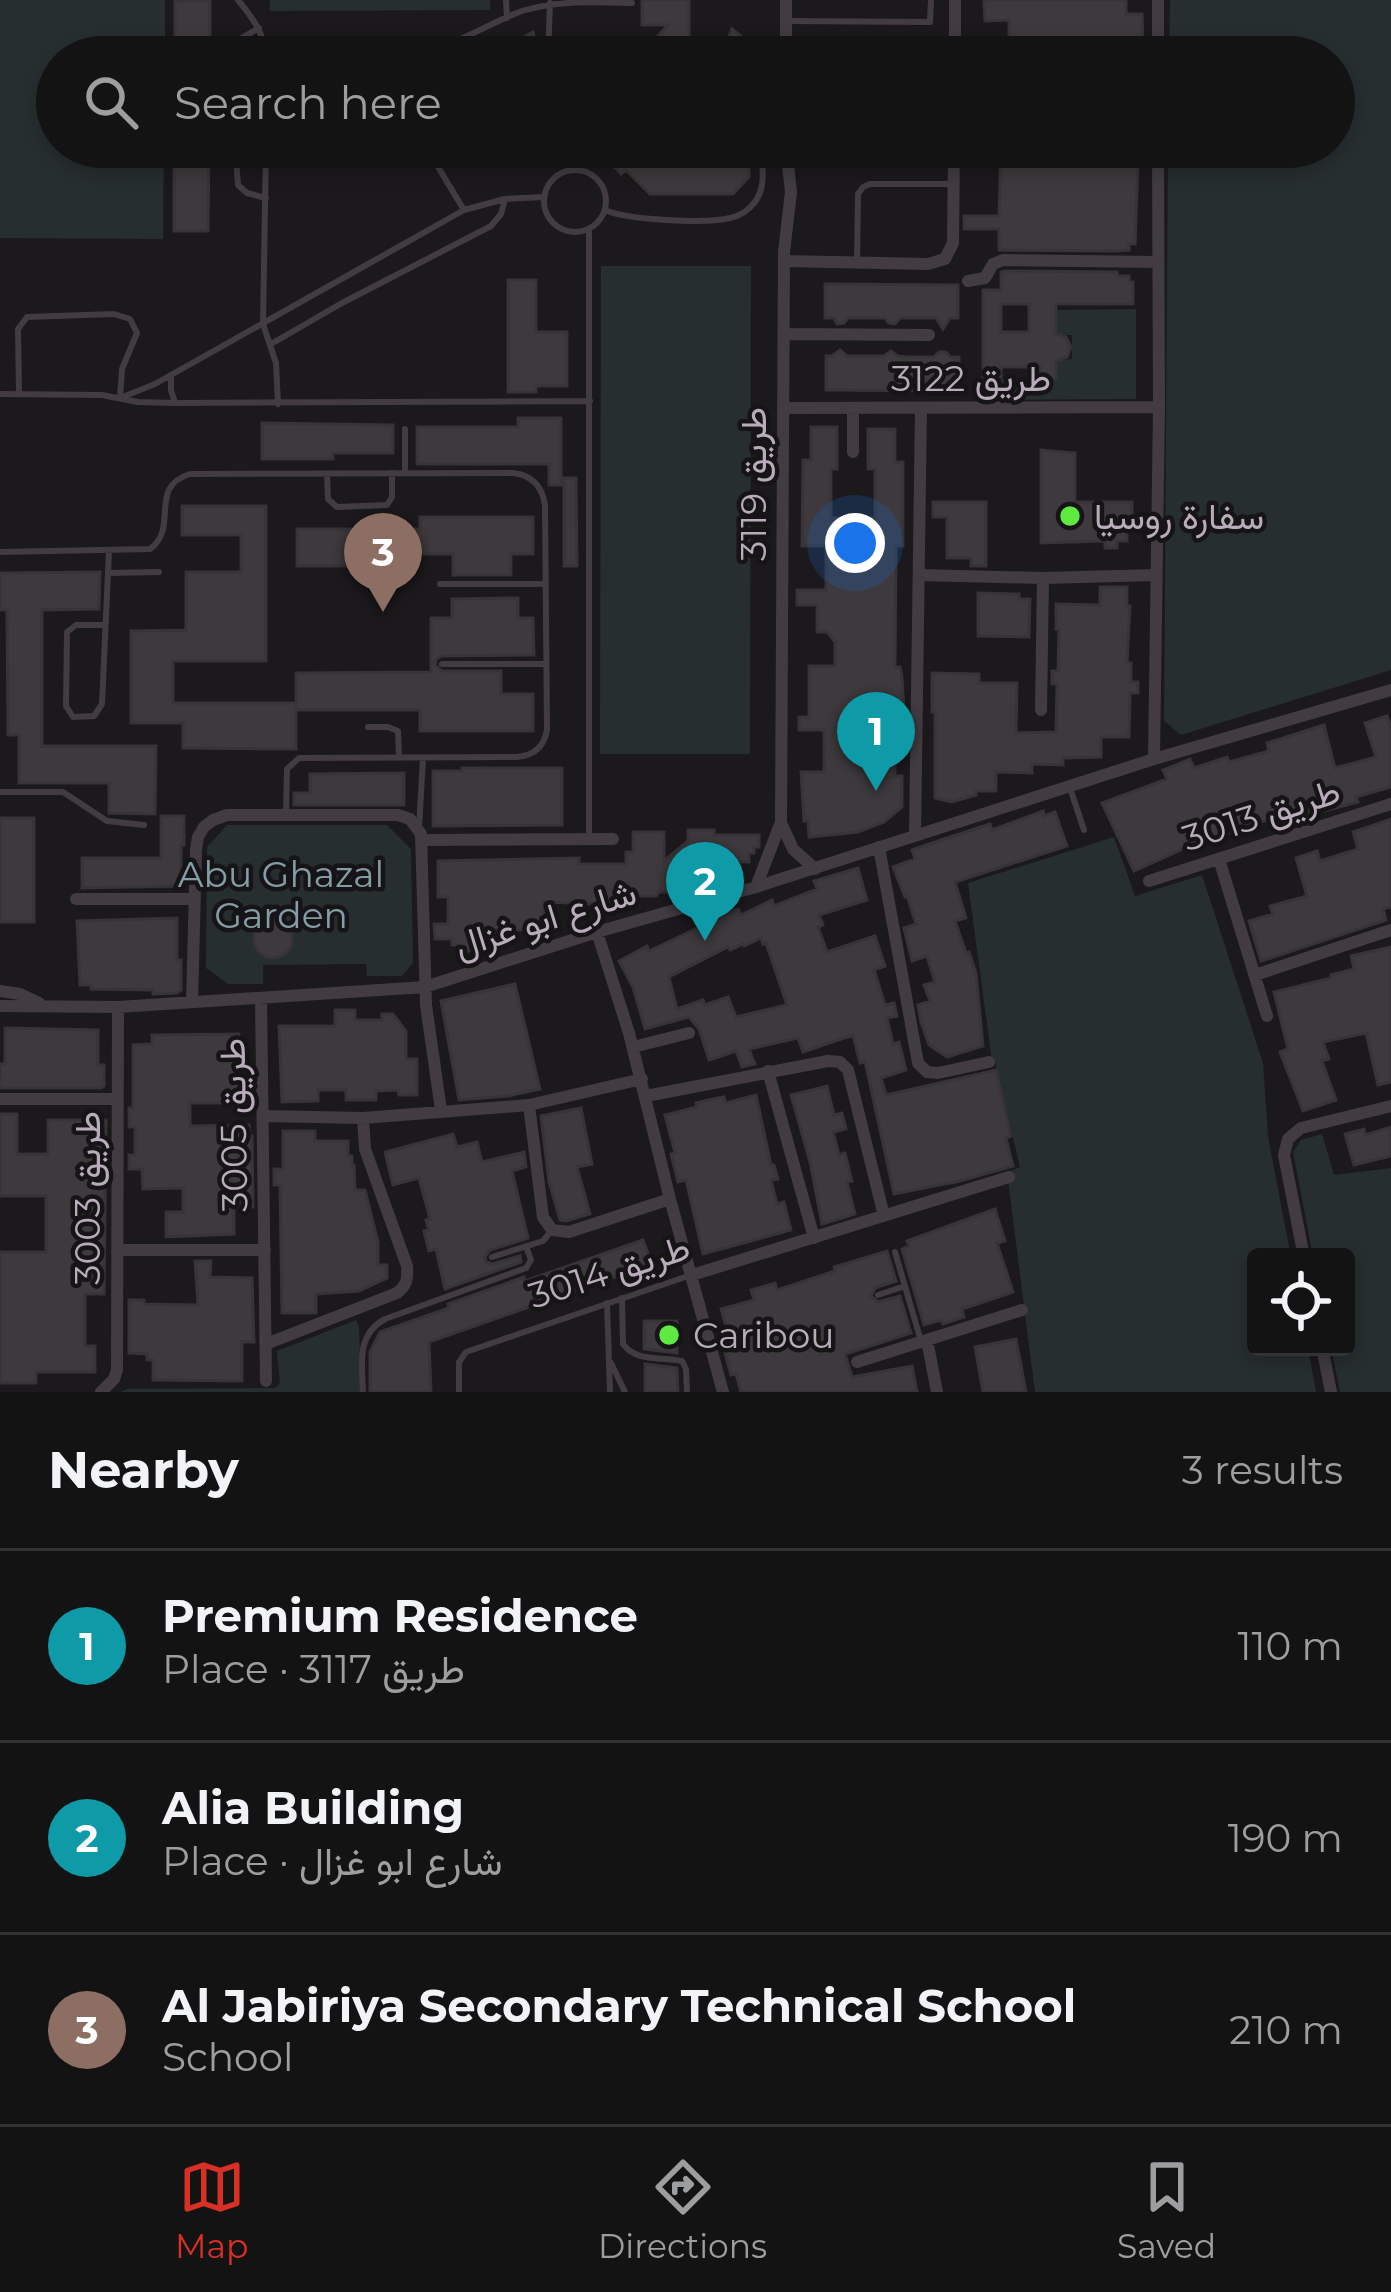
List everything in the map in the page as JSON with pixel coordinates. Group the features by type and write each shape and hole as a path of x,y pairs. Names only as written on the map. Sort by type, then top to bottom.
{"street":[{"path":"786,0 786,36"},
{"path":"955,0 955,36"},
{"path":"1158,0 1158,36"},
{"name":"طريق 3119","path":"781,822 788,168"},
{"path":"784,261 928,264 945,259 953,243 954,168"},
{"path":"1154,759 1158,168"},
{"path":"968,281 985,278 993,264 1003,260 1158,262"},
{"path":"785,334 929,335"},
{"name":"طريق 3122","path":"783,408 1159,407"},
{"path":"915,836 921,408"},
{"path":"853,409 853,452"},
{"path":"919,575 1156,575"},
{"path":"1041,710 1043,578"},
{"name":"شارع ابو غزال","path":"0,1006 118,1007 425,987 1154,759 1391,690"},
{"name":"طريق 3013","path":"1149,881 1391,804"},
{"path":"192,1002 196,850 204,827 226,815 398,815 410,819 420,834 425,987 441,1110"},
{"path":"781,822 793,849 814,869"},
{"path":"756,887 781,822"},
{"path":"420,834 614,839"},
{"path":"879,848 918,1063 927,1072 938,1073 988,1062"},
{"path":"1219,859 1267,1016"},
{"path":"76,899 194,899"},
{"path":"1255,975 1391,930"},
{"path":"597,932 633,1047 723,1392"},
{"name":"شارع ابو غزال","path":"0,991 46,1006"},
{"name":"طريق 3005","path":"261,998 266,1381"},
{"name":"طريق 3003","path":"105,1389 117,1370 118,1007"},
{"path":"633,1047 689,1034"},
{"path":"646,1096 828,1060 840,1062 848,1070 884,1216"},
{"path":"768,1071 814,1238"},
{"path":"264,1116 363,1118 529,1105 641,1079"},
{"path":"0,1099 118,1099"},
{"path":"529,1105 543,1217 552,1230 569,1232 670,1199"},
{"path":"1302,1248 1284,1155 1288,1139 1301,1129 1391,1106"},
{"path":"266,1344 404,1288 407,1266 365,1149 363,1118"},
{"name":"طريق 3014","path":"692,1275 1009,1177"},
{"name":"طريق 3005","path":"117,1250 265,1250"},
{"path":"857,1361 1022,1310"},
{"path":"924,1341 936,1392"},
{"path":"1324,1356 1331,1392"}],"lane":[{"path":"238,0 261,36"},
{"path":"506,0 507,18"},
{"path":"786,21 930,22 931,0"},
{"path":"549,36 550,3"},
{"path":"469,36 550,3 632,3"},
{"path":"245,36 259,28"},
{"path":"235,168 238,185 266,198"},
{"path":"266,168 263,324 278,372 278,404"},
{"path":"439,168 464,210"},
{"path":"605,210 638,219 736,217 755,203 762,190 761,168"},
{"path":"569,171 585,172 602,187 605,210 589,229 567,232 545,212 544,197 555,177 569,171"},
{"path":"857,262 858,194 863,187 954,184"},
{"path":"120,398 171,375 464,210 505,199 544,197"},
{"path":"271,344 491,226 505,199"},
{"path":"589,229 590,839"},
{"path":"19,393 18,329 23,320 32,315 114,314 130,319 137,333 122,369 120,398"},
{"path":"171,375 175,403"},
{"path":"0,394 175,403 590,400"},
{"path":"404,473 405,429"},
{"path":"328,474 328,499 337,507 386,505 392,497 392,473"},
{"path":"0,552 145,550 159,542 167,491 183,476 513,473 531,478 545,505 547,730 543,742 534,752 516,757 299,758 286,775 286,815"},
{"path":"105,625 76,625 67,632 66,706 74,717 89,718 101,709 109,551"},
{"path":"108,573 159,572"},
{"path":"440,584 545,584"},
{"path":"442,664 546,664"},
{"path":"368,727 398,731 399,758"},
{"path":"420,834 424,758"},
{"path":"1069,786 1084,830"},
{"path":"0,792 63,792 107,821 144,824"},
{"path":"492,1257 548,1239 552,1230"},
{"path":"364,1392 362,1346 372,1327 526,1268 531,1260 526,1246"},
{"path":"895,1252 924,1341"},
{"name":"طريق 3014","path":"459,1392 459,1361 466,1352 692,1275"},
{"path":"878,1295 905,1286"},
{"path":"622,1298 626,1349 638,1356 682,1361 687,1392"},
{"path":"608,1303 610,1392"},
{"path":"609,1358 625,1392"}],"green space":[{"path":"0,0 165,0 165,36 36,36 36,168 164,168 163,239 0,238"},
{"path":"270,0 490,0 490,10 270,11"},
{"path":"1170,0 1391,0 1391,670 1181,735 1164,721 1168,168 1355,168 1355,36 1169,36"},
{"path":"601,266 751,266 750,754 600,754"},
{"path":"1136,309 1136,399 982,400 982,379 1056,379 1056,360 1072,359 1072,335 1057,335 1057,310"},
{"name":"Abu Ghazal Garden","path":"227,825 387,825 411,849 413,963 402,976 367,976 366,964 263,965 263,984 228,984 206,968 207,847"},
{"path":"1114,837 1135,896 1202,875 1263,1063 1268,1137 1289,1248 1247,1248 1247,1356 1310,1356 1316,1392 1035,1392 1007,1172 1020,1167 992,1061 968,883"},
{"path":"1322,1134 1334,1175 1391,1168 1391,1392 1340,1392 1333,1356 1355,1356 1355,1248 1311,1248 1293,1152 1301,1140"},
{"path":"356,1320 361,1392 120,1392 275,1388 280,1383 277,1351"}],"building":[{"path":"642,0 689,0 689,36 658,36 668,25 642,25"},
{"path":"984,0 1126,0 1126,14 1142,14 1143,36 1009,36 1009,20 985,21"},
{"path":"175,1 210,1 210,36 175,36"},
{"path":"174,168 209,168 208,231 174,231"},
{"path":"615,168 749,168 749,177 733,194 650,194 626,170 621,174"},
{"path":"1000,168 1138,168 1135,244 1129,244 1129,250 999,250 999,229 964,229 964,216 999,216"},
{"path":"1001,272 1117,272 1133,282 1133,304 1056,304 1056,334 1066,337 1071,347 1067,357 1056,361 1056,378 1040,378 1040,367 1001,367 1001,377 983,377 983,290 1001,290","holes":["1001,304 1029,304 1029,332 1001,332"]},
{"path":"508,280 536,280 536,332 567,332 567,386 508,392"},
{"path":"825,284 958,285 958,318 950,318 943,329 936,318 900,318 895,324 885,318 848,318 837,324 834,318 825,318"},
{"path":"840,350 847,356 884,356 891,351 898,356 934,357 946,352 959,357 959,391 826,390 826,356"},
{"path":"518,418 561,418 561,485 549,485 549,464 417,464 417,427 518,427"},
{"path":"262,423 393,425 393,453 262,459"},
{"path":"811,427 837,427 831,518 875,518 875,469 868,469 868,429 895,429 895,462 903,462 903,546 896,546 895,667 900,667 902,678 905,726 895,726 901,746 895,749 895,776 902,776 902,807 884,822 858,832 809,837 801,772 824,772 824,730 799,730 799,717 809,717 809,666 835,666 835,642 827,632 817,632 817,605 797,605 797,590 826,590 826,546 802,546 803,460 811,460"},
{"path":"1041,450 1075,453 1075,502 1132,502 1132,531 1127,531 1127,541 1117,541 1117,548 1105,548 1105,541 1041,543"},
{"path":"564,478 576,478 577,566 564,566"},
{"path":"933,502 986,502 986,566 971,566 971,558 947,558 947,517 933,517"},
{"path":"182,506 266,506 266,661 173,661 173,703 296,703 296,749 183,748 183,723 131,723 131,631 186,630 186,572 241,572 241,535 182,535"},
{"path":"420,517 533,517 533,554 511,554 511,575 453,575 453,554 410,554 411,566 297,566 297,529 420,529"},
{"path":"100,572 99,609 42,610 42,746 156,746 155,814 109,813 109,783 19,783 19,735 8,735 7,610 0,610 0,573"},
{"path":"1100,587 1127,587 1127,663 1131,663 1131,682 1138,682 1138,693 1130,693 1129,737 1101,737 1101,757 1063,758 1063,765 1032,764 1032,773 996,772 996,791 976,791 976,795 952,802 935,798 932,673 979,674 979,683 1017,683 1016,733 1056,732 1057,684 1052,684 1052,671 1058,671 1056,604 1100,605"},
{"path":"978,593 1019,594 1019,599 1030,599 1029,637 978,636"},
{"path":"518,598 518,618 533,618 534,655 442,656 435,665 442,671 501,671 501,694 533,694 533,731 420,731 420,710 296,710 296,673 431,672 431,618 452,618 452,599"},
{"path":"1387,716 1391,787 1356,797 1358,802 1248,826 1134,871 1102,803 1167,779 1163,770 1190,759 1194,768 1227,757 1229,762 1269,751 1267,743 1324,725 1335,768 1376,757 1365,723"},
{"path":"562,768 562,825 433,826 433,771"},
{"path":"404,773 404,805 294,805 294,793 310,793 310,774"},
{"path":"1043,811 1044,816 1055,812 1067,846 955,882 966,918 955,921 976,973 983,1046 947,1057 929,1045 921,1022 918,1005 930,1001 924,985 935,982 927,956 912,961 904,928 916,924 893,867 915,859 912,850 990,824 992,830"},
{"path":"161,816 184,816 181,886 82,888 82,858 161,858"},
{"path":"0,818 34,818 34,922 0,922"},
{"path":"1391,819 1391,907 1383,909 1386,920 1261,961 1249,921 1273,914 1270,906 1307,896 1296,858 1317,851 1320,861 1358,849 1353,832"},
{"path":"688,830 759,835 759,847 749,853 749,862 714,862 714,874 675,874 675,892 621,896 621,905 544,902 544,928 504,931 504,939 460,954 460,945 452,945 452,939 435,939 434,924 448,924 448,897 438,897 438,861 579,858 579,864 626,864 626,852 633,852 633,832 664,832 664,861 688,841"},
{"path":"858,868 867,900 819,915 823,925 818,927 827,952 875,936 885,966 874,970 885,1005 894,1003 897,1016 887,1018 906,1070 881,1078 886,1095 996,1070 1013,1166 894,1194 865,1061 860,1063 853,1035 803,1052 798,1038 749,1049 755,1064 742,1067 736,1051 709,1060 699,1029 689,1017 645,1029 633,987 619,961 738,909 741,915 772,900 774,906 817,889 814,881","holes":["761,938 787,1005 736,1017 728,997 677,1009 669,977 728,947"]},
{"path":"177,918 181,990 177,993 80,985 77,921"},
{"path":"273,920 286,926 292,939 286,952 273,958 260,952 254,939 260,926"},
{"path":"1391,947 1391,1082 1378,1085 1366,1033 1323,1042 1329,1059 1322,1061 1336,1100 1303,1111 1280,1052 1288,1049 1274,992 1331,978 1354,969 1351,956"},
{"path":"515,984 540,1089 459,1100 441,1001"},
{"path":"335,1010 355,1010 355,1020 382,1020 382,1014 393,1014 406,1031 406,1059 417,1059 417,1095 376,1091 376,1100 346,1100 346,1090 318,1090 318,1101 282,1102 279,1026 335,1026"},
{"path":"5,1028 98,1030 98,1065 104,1065 104,1086 0,1088"},
{"path":"239,1034 239,1103 190,1103 190,1126 249,1125 253,1207 234,1207 234,1234 166,1237 166,1212 183,1212 183,1188 143,1189 142,1169 129,1169 129,1155 135,1155 135,1127 129,1127 133,1045 152,1044 152,1035"},
{"path":"827,1086 834,1115 842,1113 846,1129 833,1132 839,1155 845,1153 855,1214 822,1224 791,1095"},
{"path":"756,1095 778,1179 771,1180 777,1204 784,1202 791,1230 703,1254 686,1180 678,1182 665,1115 708,1100 724,1097 726,1103"},
{"path":"581,1108 592,1164 577,1167 590,1214 566,1221 560,1220 549,1182 541,1116"},
{"path":"0,1114 17,1114 17,1154 48,1154 48,1120 106,1120 104,1294 85,1294 85,1346 95,1346 95,1372 36,1372 36,1383 0,1383 0,1252 46,1252 46,1196 0,1196"},
{"path":"1391,1127 1391,1156 1354,1165 1345,1134 1364,1129 1365,1135"},
{"path":"283,1131 315,1131 315,1141 348,1141 355,1190 365,1190 378,1242 378,1265 387,1265 387,1278 359,1291 316,1294 316,1313 282,1313 280,1185 274,1185 274,1169 283,1169"},
{"path":"453,1134 457,1147 477,1142 482,1162 524,1152 526,1167 512,1171 528,1238 490,1250 485,1257 492,1264 520,1256 521,1262 445,1289 436,1249 429,1251 424,1231 429,1230 426,1220 430,1219 419,1178 393,1185 385,1152"},
{"path":"995,1209 1005,1241 997,1243 1013,1292 962,1309 964,1317 924,1325 902,1249 909,1246 907,1241"},
{"path":"643,1240 652,1264 429,1342 431,1392 370,1392 370,1352 380,1332 524,1277 525,1281"},
{"path":"887,1251 896,1281 875,1288 871,1296 878,1302 900,1296 911,1333 845,1354 852,1377 912,1366 917,1392 741,1392 722,1341 730,1339 721,1309 754,1300 751,1290 775,1283 777,1290"},
{"path":"195,1261 211,1261 210,1277 252,1278 254,1342 242,1342 242,1381 153,1380 153,1360 147,1360 147,1354 129,1353 129,1300 198,1305"},
{"path":"644,1321 677,1321 677,1353 644,1349"},
{"path":"1016,1339 1026,1392 983,1392 975,1347"},
{"path":"645,1364 677,1368 678,1392 645,1392"}],"place":[{"name":"سفارة روسيا","path":"1070,516"},
{"name":"Al Jabiriya Secondary Technical School","path":"383,612"},
{"name":"Premium Residence","path":"876,791"},
{"name":"Alia Building","path":"705,941"},
{"name":"Caribou","path":"669,1335"}]}
